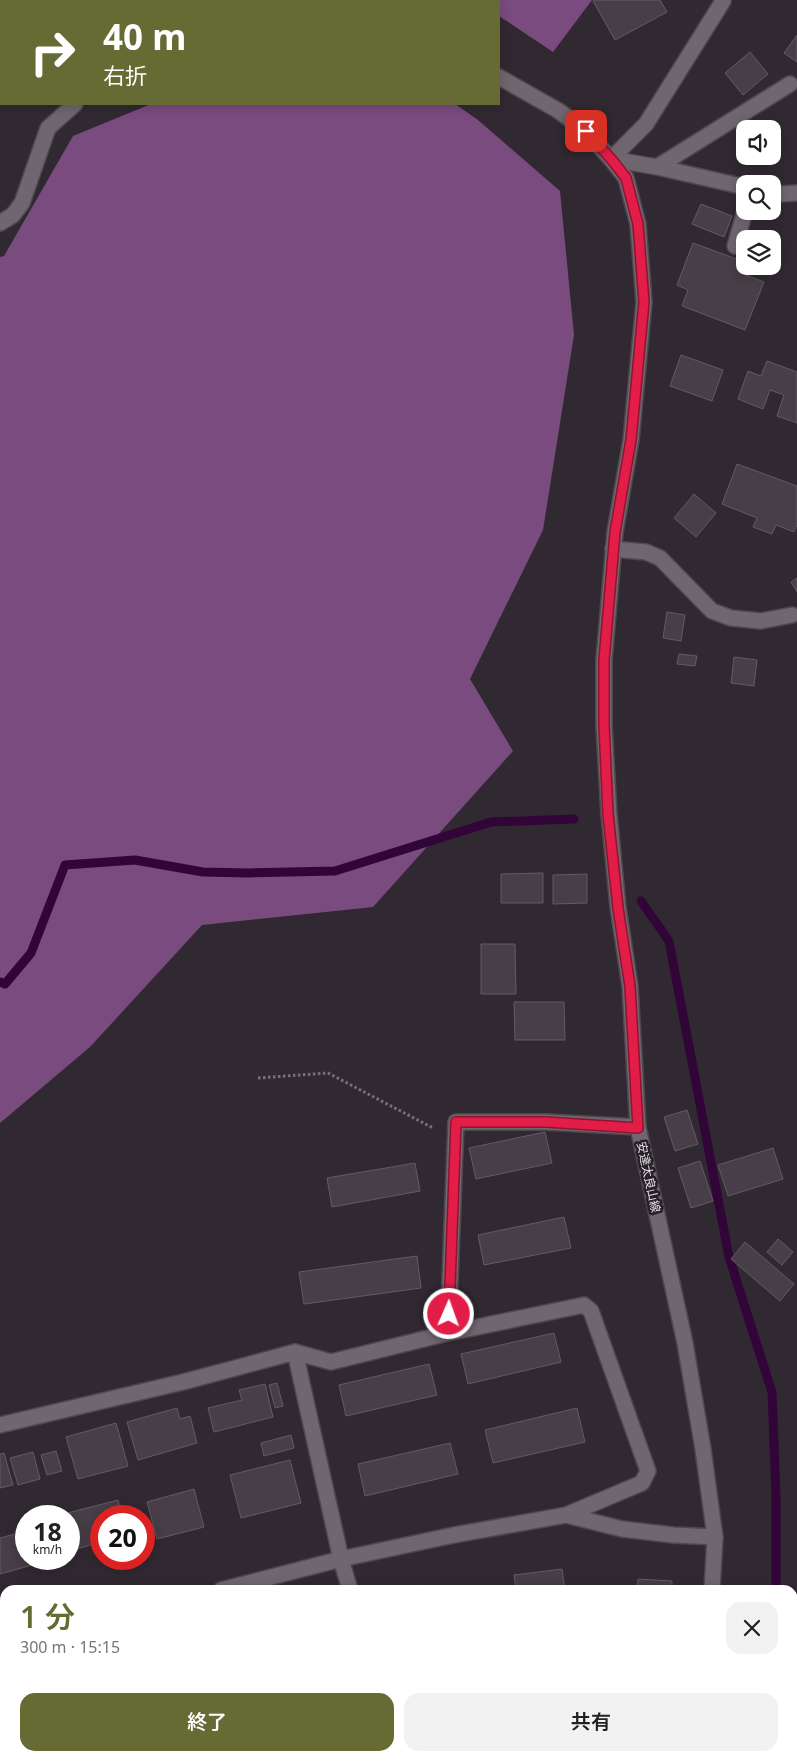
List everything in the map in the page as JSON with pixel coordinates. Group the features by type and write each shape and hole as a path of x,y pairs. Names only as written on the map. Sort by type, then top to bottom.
{"street":[{"path":"612,160 646,124 723,1"},
{"name":"安達太良山線","path":"500,78 558,111 586,131 626,178 638,224 644,302 631,440 613,550 604,660 604,725 608,814 617,898 630,986 638,1128 685,1344 703,1449 715,1537 712,1585"},
{"path":"657,167 790,84"},
{"path":"0,223 13,215 22,203 48,128 74,105"},
{"path":"612,160 657,167 736,184"},
{"path":"781,194 797,193"},
{"path":"735,246 742,220"},
{"path":"613,550 646,552 660,558 712,611 731,618 761,621 792,615"},
{"path":"448,1334 456,1122 546,1122 638,1128"},
{"path":"0,1425 183,1382 294,1352 332,1362 448,1334 584,1305 591,1312 648,1470 642,1483 566,1515 454,1535 341,1559 240,1585"},
{"path":"294,1352 349,1585"},
{"path":"566,1515 622,1529 673,1535 715,1537"}],"path":[{"path":"258,1078 328,1073 455,1140"}],"shaded area":[{"path":"500,0 592,0 553,52 500,17"},
{"path":"149,105 456,105 478,120 560,191 574,335 543,530 470,679 513,751 373,907 202,925 90,1047 0,1123 0,257 4,256 73,136"}],"building":[{"path":"660,0 667,12 615,40 593,1"},
{"path":"797,35 797,62 784,53"},
{"path":"750,52 768,74 743,95 725,73"},
{"path":"701,204 732,216 724,237 692,224"},
{"path":"693,243 736,259 736,275 746,275 764,282 745,330 682,306 688,290 677,285"},
{"path":"681,355 723,370 712,401 670,386"},
{"path":"767,361 797,372 797,423 777,416 784,395 770,390 763,409 738,399 748,371 761,376"},
{"path":"737,464 797,486 797,525 794,532 776,525 772,534 753,527 757,518 722,504"},
{"path":"694,494 716,513 696,537 674,518"},
{"path":"797,578 797,592 791,582"},
{"path":"667,612 685,615 681,641 663,638"},
{"path":"679,654 697,656 695,666 677,664"},
{"path":"734,657 757,660 754,686 731,683"},
{"path":"543,873 543,903 501,903 501,874"},
{"path":"587,874 587,903 553,904 553,875"},
{"path":"481,944 515,944 516,994 481,994"},
{"path":"514,1002 564,1002 565,1040 515,1040"},
{"path":"687,1110 698,1144 675,1151 664,1117"},
{"path":"545,1132 552,1163 476,1179 469,1148"},
{"path":"773,1148 783,1179 728,1196 718,1165"},
{"path":"700,1161 713,1201 691,1208 678,1168"},
{"path":"415,1163 420,1191 332,1207 327,1178"},
{"path":"564,1217 571,1248 484,1265 478,1235"},
{"path":"778,1239 793,1252 782,1265 767,1252"},
{"path":"745,1242 794,1284 780,1301 731,1259"},
{"path":"417,1256 421,1288 304,1304 299,1272"},
{"path":"554,1333 561,1362 468,1384 461,1354"},
{"path":"429,1364 437,1395 346,1416 339,1385"},
{"path":"277,1383 283,1406 275,1408 269,1385"},
{"path":"265,1384 273,1417 214,1432 208,1408 242,1400 239,1390"},
{"path":"177,1408 180,1419 190,1416 197,1443 138,1460 127,1422"},
{"path":"577,1408 585,1442 493,1463 485,1430"},
{"path":"116,1423 128,1466 78,1479 66,1437"},
{"path":"291,1435 294,1448 264,1456 261,1443"},
{"path":"450,1443 458,1474 365,1496 358,1464"},
{"path":"56,1451 62,1471 47,1475 41,1455"},
{"path":"33,1452 40,1479 18,1485 10,1458"},
{"path":"4,1453 13,1485 0,1488 0,1454"},
{"path":"290,1460 301,1503 241,1518 230,1475"},
{"path":"194,1489 204,1527 157,1539 155,1532 155,1505 148,1505 147,1502"},
{"path":"118,1500 119,1505 99,1505"},
{"path":"90,1507 90,1545 80,1548 80,1510"},
{"path":"15,1534 15,1570 0,1574 0,1538"},
{"path":"562,1569 564,1585 515,1585 514,1575"},
{"path":"638,1579 672,1581 672,1585 637,1585"}],"waterway":[{"path":"0,982 5,984 31,953 65,865 135,860 203,872 335,871 491,822 574,819"},
{"path":"641,901 669,941 729,1257 772,1392 776,1495 776,1585"}],"route":[{"path":"449,1314 456,1122 546,1122 638,1128 630,986 618,908 608,814 604,725 604,660 615,532 631,440 644,302 638,224 626,178 586,131"}]}
